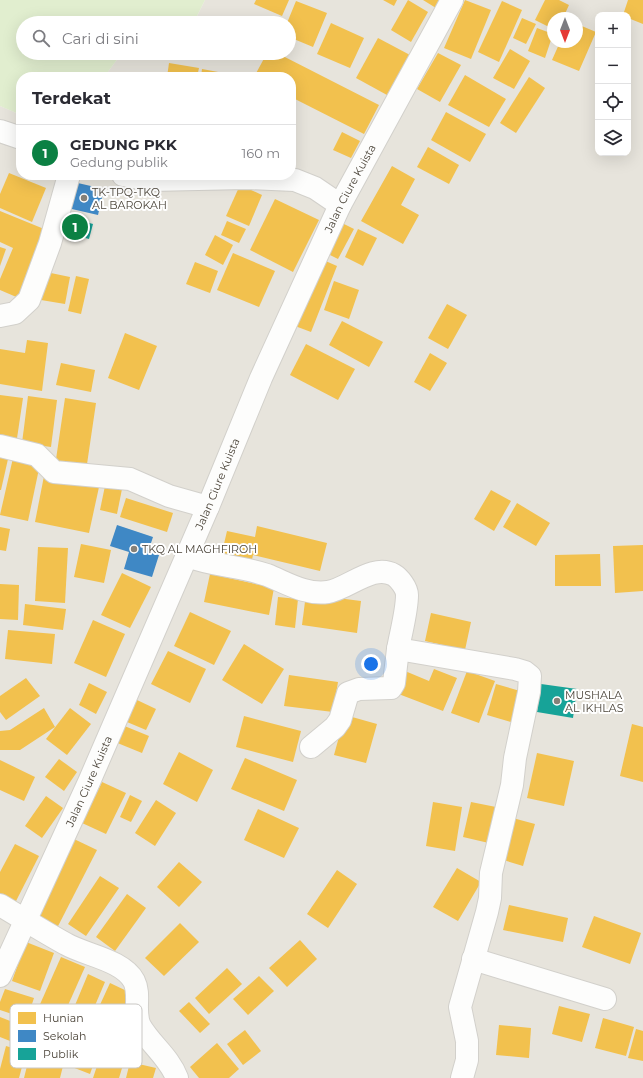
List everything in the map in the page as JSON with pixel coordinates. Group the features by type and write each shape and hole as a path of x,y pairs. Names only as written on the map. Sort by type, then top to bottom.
{"street":[{"name":"Jalan Ciure Kuista","path":"0,976 89,782 208,507 261,378 340,205 452,0"},
{"path":"0,131 16,136"},
{"path":"0,316 15,313 30,300 45,258 68,180"},
{"path":"295,180 315,188 340,205"},
{"path":"0,446 37,455 54,472 130,479 169,496 208,507"},
{"path":"187,556 204,562 267,576 304,590 317,592 328,592 346,586 370,574 381,572 395,575 405,588 407,594 394,683 391,688 359,689 348,693 340,720 335,727 311,748"},
{"path":"398,649 515,669 528,673 531,679 515,758 512,786 490,874 490,898 487,912 460,1007 467,1041 467,1060 462,1078"},
{"path":"0,905 67,945 114,964 130,975 135,982 138,1004"},
{"path":"473,959 605,999"},
{"path":"142,1028 149,1039 163,1053 177,1078"}],"shaded area":[{"path":"205,0 643,0 643,1078 0,1078 0,106 16,113 16,180 296,180 296,72 108,72 117,60 296,60 296,16 197,16"}],"green space":[{"path":"0,0 205,0 197,16 16,16 16,60 117,60 108,72 16,72 16,113 0,106"}],"building: Hunian":[{"path":"256,0 289,0 282,16 254,4"},
{"path":"383,0 397,0 394,6"},
{"path":"408,0 428,12 411,42 391,30"},
{"path":"423,0 441,0 436,8"},
{"path":"465,0 491,10 471,59 444,48"},
{"path":"545,0 559,0 569,5 566,12 547,12 547,26 535,20"},
{"path":"628,0 643,0 643,24 631,19 631,12 624,12"},
{"path":"296,1 327,13 313,47 296,40 296,16 290,16"},
{"path":"502,1 522,10 499,62 478,52"},
{"path":"522,18 536,24 526,44 513,38"},
{"path":"331,23 364,38 350,68 317,54"},
{"path":"583,27 595,32 579,71 552,60 557,48 583,48"},
{"path":"537,28 547,32 547,48 548,48 545,58 528,51"},
{"path":"378,38 410,55 387,95 356,78"},
{"path":"510,49 530,61 514,89 493,78"},
{"path":"438,53 461,65 440,102 417,89"},
{"path":"263,60 291,60 379,105 364,134 296,100 296,72 257,72"},
{"path":"169,63 199,68 198,72 168,72"},
{"path":"202,69 218,72 202,72"},
{"path":"465,75 506,99 489,127 448,105"},
{"path":"529,77 545,88 516,133 500,123"},
{"path":"446,112 486,134 470,162 431,140"},
{"path":"342,132 360,141 351,158 333,150"},
{"path":"428,147 459,165 449,184 417,167"},
{"path":"392,166 415,179 401,205 419,215 403,244 361,221"},
{"path":"9,173 16,176 16,180 26,180 46,188 32,222 0,208 0,194"},
{"path":"240,185 262,195 249,226 226,216"},
{"path":"275,199 319,220 293,272 250,250"},
{"path":"0,211 49,231 21,299 0,290 0,279 13,248 0,242"},
{"path":"227,221 246,229 239,243 221,235"},
{"path":"340,222 354,229 338,259 324,252"},
{"path":"358,229 377,238 363,266 345,257"},
{"path":"215,235 233,245 223,265 205,255"},
{"path":"0,247 6,249 0,266"},
{"path":"233,253 275,271 259,307 217,290"},
{"path":"321,259 337,266 311,332 295,326"},
{"path":"195,262 218,271 210,293 186,284"},
{"path":"46,272 70,277 65,304 41,300"},
{"path":"76,276 89,279 81,314 68,311"},
{"path":"334,281 359,290 349,319 324,310"},
{"path":"447,304 467,315 448,349 428,338"},
{"path":"342,321 383,342 369,367 329,345"},
{"path":"125,333 157,346 139,390 108,378"},
{"path":"27,340 48,343 42,391 0,384 0,349 25,353"},
{"path":"306,344 355,369 338,400 290,375"},
{"path":"430,353 447,363 430,391 414,382"},
{"path":"61,363 95,370 91,392 56,385"},
{"path":"0,395 23,398 16,445 0,443"},
{"path":"28,396 57,400 51,447 22,443"},
{"path":"65,398 96,403 86,471 55,466"},
{"path":"0,457 8,459 1,490 0,490"},
{"path":"13,458 40,464 28,521 0,515"},
{"path":"44,476 99,487 89,533 35,522"},
{"path":"106,481 123,484 117,514 100,510"},
{"path":"491,490 511,501 494,531 474,519"},
{"path":"126,498 173,513 167,532 120,517"},
{"path":"517,503 550,523 536,546 503,527"},
{"path":"257,526 327,543 320,571 253,555 250,569 220,561 227,531 255,537"},
{"path":"0,527 10,529 6,551 0,550"},
{"path":"81,544 111,550 104,583 74,577"},
{"path":"643,545 643,591 615,593 613,546"},
{"path":"38,547 68,548 65,603 35,601"},
{"path":"600,554 601,586 555,586 555,555"},
{"path":"122,573 151,587 130,628 101,615"},
{"path":"210,574 274,588 269,615 204,602"},
{"path":"0,584 19,585 18,620 0,619"},
{"path":"306,594 361,601 357,633 302,625"},
{"path":"278,597 298,599 295,628 275,625"},
{"path":"25,604 66,609 63,630 23,625"},
{"path":"190,612 231,631 214,665 174,646"},
{"path":"431,613 471,622 465,650 425,641"},
{"path":"93,620 125,634 106,677 74,663"},
{"path":"8,630 55,634 52,664 5,659"},
{"path":"244,644 284,669 262,704 222,680"},
{"path":"168,651 206,669 190,703 151,684"},
{"path":"434,669 457,678 443,711 396,693 405,671 429,681"},
{"path":"467,671 495,681 479,723 451,713"},
{"path":"289,675 338,682 333,712 284,706"},
{"path":"26,678 40,696 6,720 0,712 0,696"},
{"path":"89,683 107,692 96,714 79,705"},
{"path":"496,684 520,691 511,722 487,715"},
{"path":"137,700 156,709 146,730 127,722"},
{"path":"44,708 55,727 20,750 0,750 0,731 10,730"},
{"path":"70,708 91,724 67,755 46,739"},
{"path":"345,715 377,724 366,763 334,755"},
{"path":"244,716 301,731 293,762 236,747"},
{"path":"632,724 643,727 643,782 620,776"},
{"path":"122,725 149,736 142,753 115,742"},
{"path":"179,752 213,770 197,802 163,784"},
{"path":"537,753 574,761 564,806 527,798"},
{"path":"245,758 297,780 284,811 231,789"},
{"path":"59,759 77,772 64,791 45,777"},
{"path":"0,760 35,777 24,801 0,790"},
{"path":"102,782 126,793 106,834 82,823"},
{"path":"130,795 142,801 131,822 120,817"},
{"path":"46,796 63,808 42,838 25,826"},
{"path":"156,800 176,813 155,846 135,833"},
{"path":"433,802 462,807 455,851 426,846"},
{"path":"471,802 501,808 493,844 463,837"},
{"path":"258,809 299,828 284,858 244,840"},
{"path":"509,817 535,824 523,866 497,858"},
{"path":"74,839 97,850 55,932 33,920"},
{"path":"15,844 39,856 14,905 0,897 0,872"},
{"path":"179,862 202,882 179,907 157,887"},
{"path":"457,868 481,882 458,921 433,907"},
{"path":"337,870 357,884 328,928 307,914"},
{"path":"100,876 119,888 86,936 68,924"},
{"path":"127,894 146,908 115,951 96,937"},
{"path":"509,905 568,918 563,942 503,930"},
{"path":"594,916 641,933 630,964 582,947"},
{"path":"180,923 199,942 164,976 145,958"},
{"path":"300,940 317,959 287,987 269,968"},
{"path":"26,942 54,953 40,991 12,981"},
{"path":"61,957 85,967 69,1004 40,1004"},
{"path":"227,968 242,984 209,1014 195,998"},
{"path":"88,974 105,982 96,1004 76,1004"},
{"path":"259,976 274,991 248,1015 233,999"},
{"path":"110,983 131,993 126,1004 100,1004"},
{"path":"5,989 34,998 32,1004 10,1004 10,1013 0,1010 0,1002"},
{"path":"189,1002 210,1024 200,1033 179,1011"},
{"path":"559,1006 590,1014 582,1042 552,1034"},
{"path":"0,1017 10,1021 10,1041 0,1037"},
{"path":"603,1018 634,1027 626,1056 595,1048"},
{"path":"499,1025 531,1028 529,1058 496,1055"},
{"path":"636,1029 643,1031 643,1061 628,1058"},
{"path":"245,1030 261,1051 243,1065 227,1044"},
{"path":"217,1043 239,1069 229,1078 199,1078 190,1067"},
{"path":"6,1046 10,1047 10,1068 22,1068 19,1078 0,1078 0,1069"},
{"path":"142,1065 156,1068 153,1078 126,1078 128,1068 142,1068"},
{"path":"26,1068 62,1068 60,1078 24,1078"},
{"path":"75,1068 92,1068 90,1074"},
{"path":"96,1068 122,1068 119,1078 93,1078"}],"building: Sekolah":[{"name":"TK-TPQ-TKQ AL BAROKAH","path":"69,181 104,189 98,215 63,207"},
{"name":"TKQ AL MAGHFIROH","path":"117,525 153,537 148,552 159,555 152,577 124,569 129,552 110,546"}],"building: Publik":[{"path":"61,215 93,224 89,239 57,230"},
{"name":"MUSHALA AL IKHLAS","path":"541,684 577,689 573,718 537,712"}],"place":[{"name":"TK-TPQ-TKQ AL BAROKAH","path":"84,198"},
{"name":"GEDUNG PKK","path":"75,227"},
{"name":"TKQ AL MAGHFIROH","path":"134,549"},
{"name":"MUSHALA AL IKHLAS","path":"557,701"}]}
